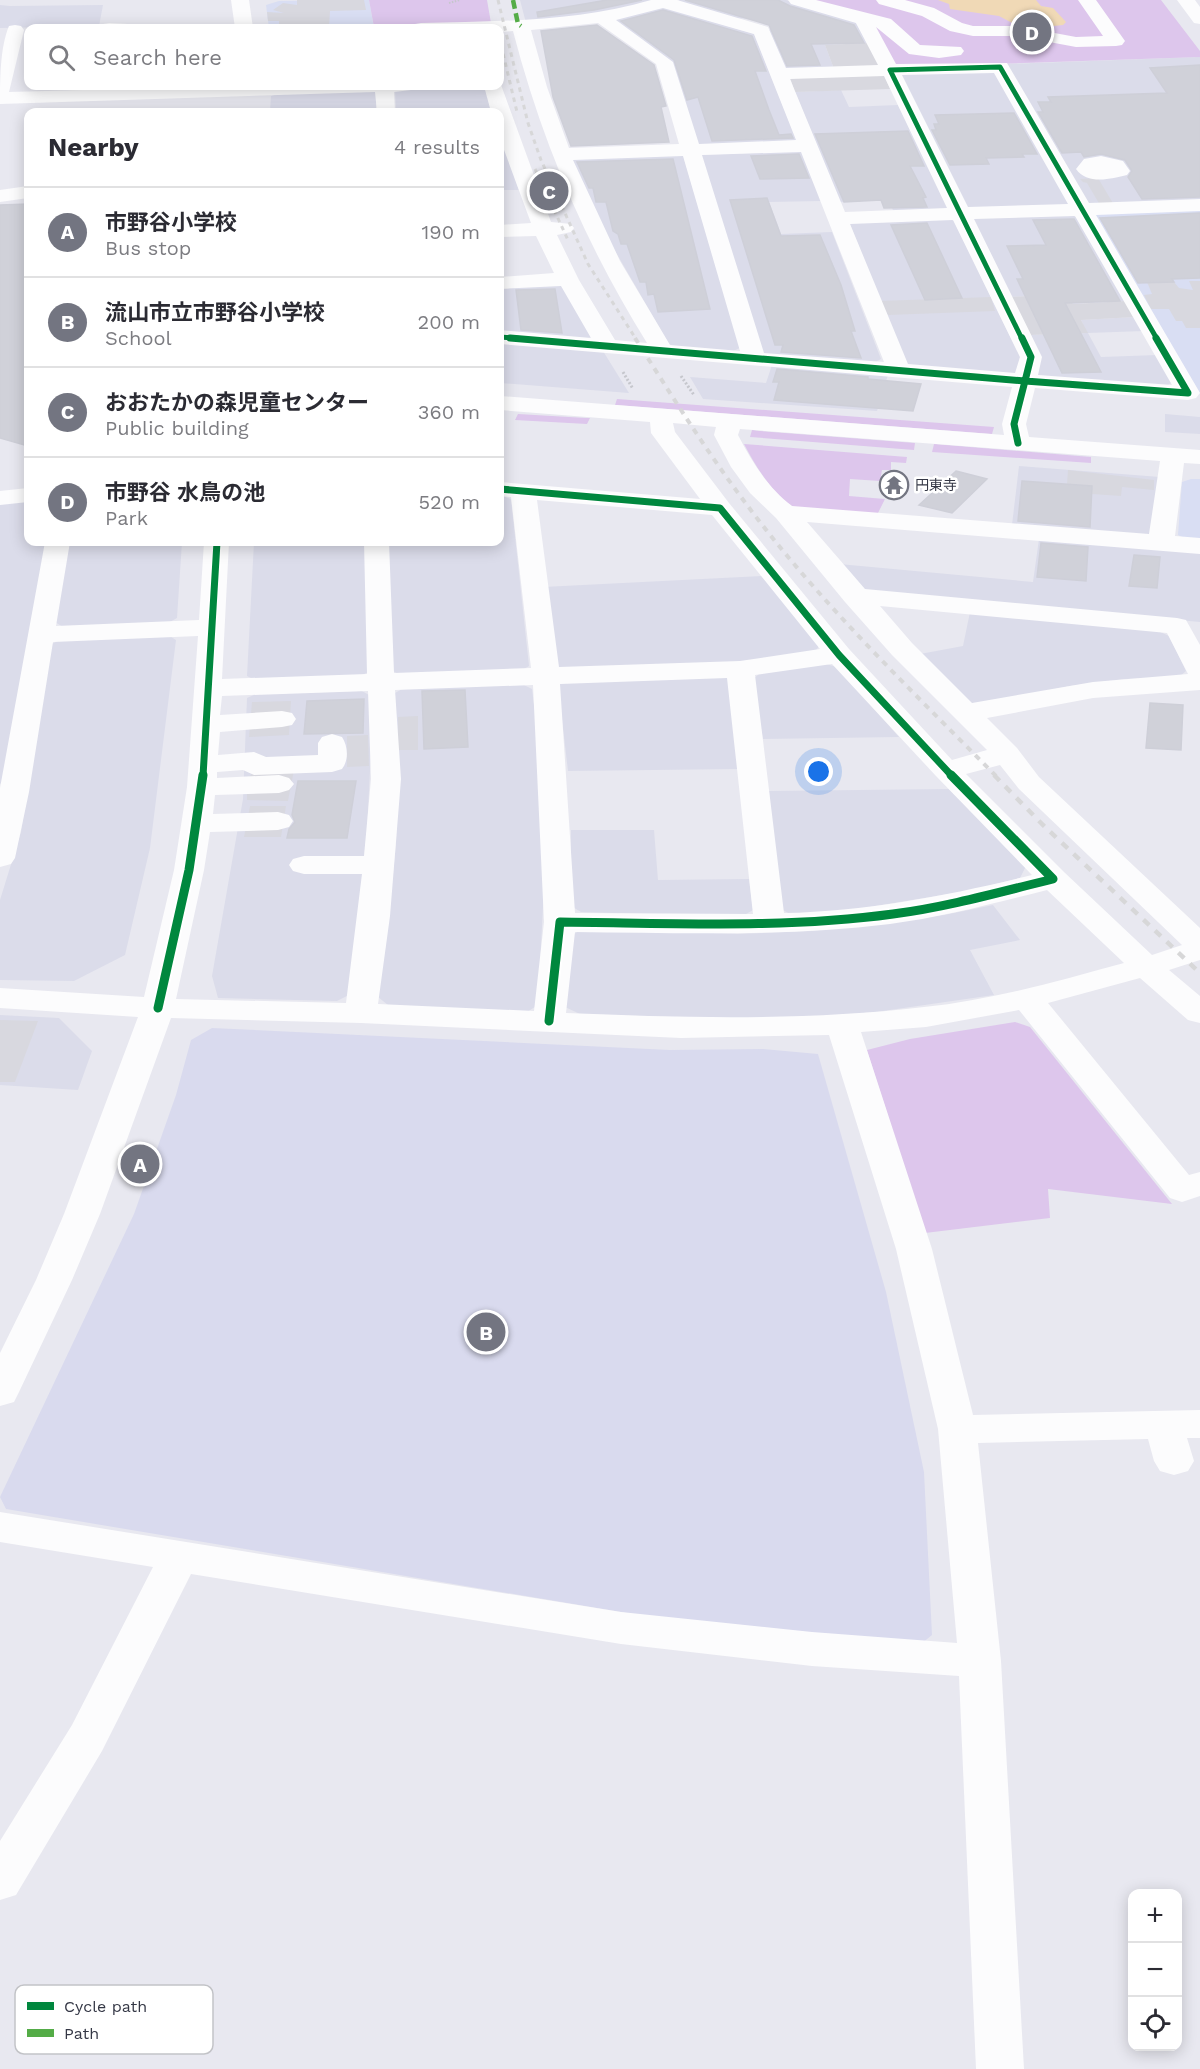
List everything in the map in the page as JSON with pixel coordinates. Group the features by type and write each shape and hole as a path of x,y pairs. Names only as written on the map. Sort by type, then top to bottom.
{"street":[{"path":"240,0 243,24"},
{"path":"797,0 863,19 885,22 915,50 939,52 1061,41 1116,41 1088,0"},
{"path":"885,0 937,15 962,29 1017,31 1061,41"},
{"path":"1185,0 1200,19"},
{"path":"504,27 560,24 636,11 666,1 762,31 900,371"},
{"path":"601,17 664,62 754,358"},
{"path":"863,19 1031,357 1027,381 1014,424 1018,443"},
{"path":"521,26 512,83 520,174 568,279 607,346"},
{"path":"0,92 15,30"},
{"path":"504,337 754,358 860,371 900,371 1188,393 1000,67 779,74"},
{"path":"512,83 562,154 610,261 663,351"},
{"path":"0,98 113,97 216,90"},
{"path":"245,108 246,90"},
{"path":"384,90 386,108"},
{"path":"562,154 808,146"},
{"path":"1108,175 1128,208"},
{"path":"0,196 24,193"},
{"path":"838,218 1200,205"},
{"path":"504,231 593,226"},
{"path":"504,283 568,279"},
{"path":"504,403 1200,457"},
{"path":"663,416 661,424 663,433 720,508 839,655 946,770 1053,879 1146,968 1200,1013"},
{"path":"730,420 726,435 740,461 773,505 784,513 854,596 902,649 1007,754 1029,783 1200,945"},
{"path":"1161,543 1173,454"},
{"path":"549,1021 560,922 546,675 511,490 720,508"},
{"path":"0,498 24,495"},
{"path":"784,513 1200,546"},
{"path":"0,858 7,792 56,546"},
{"path":"0,1392 64,1258 158,1008 197,823 203,776 217,546"},
{"path":"361,1013 379,865 386,778 375,546"},
{"path":"854,596 1188,627 1200,672"},
{"path":"40,635 213,627"},
{"path":"208,688 741,669 839,655"},
{"path":"741,669 770,924"},
{"path":"965,713 1093,690 1200,682"},
{"path":"206,725 282,719"},
{"path":"203,776 254,761 254,766 332,763 332,743"},
{"path":"946,770 1007,754"},
{"path":"203,776 279,784"},
{"path":"197,823 278,821"},
{"path":"304,865 379,865"},
{"path":"560,922 770,924 883,915 951,903 1053,879"},
{"path":"0,998 158,1008 361,1013 701,1029 799,1027 926,1017 1028,999 1146,968 1200,950"},
{"path":"1028,999 1182,1190 1200,1184"},
{"path":"842,1024 914,1249 957,1429 980,1661 1000,2069"},
{"path":"957,1429 1179,1437"},
{"path":"0,1527 621,1628 812,1649 980,1661"},
{"path":"0,1881 87,1738 179,1557"}],"shaded area":[{"path":"297,0 364,0 366,10 330,11 329,24 279,24 279,21 268,21 267,12 284,13 273,10 283,3 297,5"},
{"path":"369,0 373,24 268,24 266,5 279,1"},
{"path":"369,0 487,0 491,23 462,24 373,24"},
{"path":"520,0 658,0 632,10 526,23"},
{"path":"679,0 786,0 854,20 868,43 825,45 834,69 785,68 769,30 795,20 731,18 680,3"},
{"path":"809,0 1161,0 1200,51 1200,57 903,67 894,65 871,18"},
{"path":"938,0 1036,0 1041,6 1053,8 1066,22 1063,25 1020,27 999,16 950,9 949,4"},
{"path":"0,5 103,5 99,24 24,24 24,28 0,28"},
{"path":"660,6 754,34 797,141 705,146 697,143 671,62 613,20"},
{"path":"868,43 880,66 834,69 825,45"},
{"path":"1200,57 1200,202 1087,204 1006,64"},
{"path":"995,72 1071,205 966,208 900,74"},
{"path":"884,75 890,89 795,92 790,78"},
{"path":"370,90 376,92 376,108 270,108 271,96 281,93"},
{"path":"395,90 486,90 491,108 396,108"},
{"path":"841,90 849,107 898,105 949,209 894,213 889,200 840,202 795,92"},
{"path":"504,146 519,190 504,190"},
{"path":"802,151 821,201 769,202 781,234 832,232 881,359 870,365 769,356 763,353 701,155"},
{"path":"683,155 740,348 728,353 677,348 669,344 596,218 572,159"},
{"path":"1098,178 1114,205 1100,205 1087,183 1080,179"},
{"path":"1200,209 1200,393 1094,215"},
{"path":"1069,214 1076,217 1126,301 1072,304 1066,294 1010,297 972,220 976,217"},
{"path":"947,218 954,221 1020,357 1018,372 1010,375 914,367 906,364 850,224"},
{"path":"557,277 591,337 583,341 504,334 504,279"},
{"path":"1189,281 1200,281 1200,328 1186,328 1182,321 1176,321 1169,309 1151,309 1144,295 1152,294 1147,282 1174,282 1179,288 1193,290"},
{"path":"1066,294 1073,304 1126,301 1135,317 1081,320 1088,333 1029,335 1010,297"},
{"path":"991,297 995,311 888,315 880,301"},
{"path":"1135,317 1144,331 1088,333 1101,357 1157,355 1173,382 1162,388 1038,375 1040,358 1029,335 1087,333 1081,320"},
{"path":"504,343 603,351 629,393 504,383"},
{"path":"772,365 888,375 877,411 703,399 690,377 766,383"},
{"path":"617,399 994,427 992,434 615,405"},
{"path":"518,414 590,418 587,424 515,420"},
{"path":"1165,414 1200,417 1200,434 1165,432"},
{"path":"752,430 915,443 914,450 750,437"},
{"path":"744,444 907,457 906,463 891,462 891,470 882,470 880,481 850,479 849,496 885,499 877,515 797,509 773,489"},
{"path":"934,444 1091,457 1091,463 932,452"},
{"path":"1019,466 1160,477 1156,532 1147,536 1012,525"},
{"path":"1068,470 1154,480 1154,490 1122,487 1121,496 1092,494 1092,486 1067,484"},
{"path":"1200,479 1200,541 1188,540 1178,535 1182,482"},
{"path":"504,496 511,499 529,666 519,672 402,676 393,671 388,546 504,546"},
{"path":"24,500 24,546 45,546 4,782 0,784 0,503"},
{"path":"1039,539 1200,552 1200,622 868,591 859,586 839,564 1033,582"},
{"path":"66,546 182,546 177,618 168,623 63,627 55,622"},
{"path":"254,546 365,546 368,672 359,677 257,681 247,676"},
{"path":"762,576 819,646 815,652 728,663 562,669 553,665 543,587"},
{"path":"970,612 1156,630 1169,636 1186,671 1179,677 1124,679 1070,686 976,705 966,702 920,654 963,646"},
{"path":"168,635 176,640 150,848 125,955 74,981 0,980 0,900 21,832 52,644 63,638"},
{"path":"826,664 837,667 899,737 763,739 752,680 759,674"},
{"path":"723,675 731,680 738,769 568,771 558,685 565,681"},
{"path":"522,684 532,689 538,736 545,868 538,1005 527,1012 388,1005 378,997 396,844 398,782 395,693 404,688"},
{"path":"362,691 369,695 371,751 367,831 349,995 337,1001 218,998 212,976 243,799 247,698 256,694"},
{"path":"291,701 289,735 249,737 252,702"},
{"path":"418,716 418,750 398,750 398,717"},
{"path":"368,735 369,766 347,767 347,736"},
{"path":"294,770 288,801 247,800 247,779 254,772"},
{"path":"949,789 1026,866 1020,878 967,891 857,909 792,915 779,908 769,791"},
{"path":"250,806 286,806 281,837 244,837"},
{"path":"571,830 654,830 658,880 749,879 753,910 741,917 581,912 571,906"},
{"path":"993,905 1020,940 970,950 994,995 876,1012 810,1017 728,1019 580,1014 565,1007 571,936 582,929 738,934 812,931 944,915"},
{"path":"0,1015 59,1018 92,1051 78,1090 0,1085"},
{"path":"0,1020 38,1021 15,1082 0,1082"},
{"path":"1015,1022 1030,1027 1172,1204 1048,1189 1050,1218 925,1233 867,1050 910,1039"},
{"path":"212,1028 670,1050 763,1049 818,1054 886,1292 924,1472 932,1635 921,1644 633,1614 6,1509 0,1497 134,1214 176,1095 191,1040"}],"building":[{"path":"607,0 642,0 594,10 538,17 537,12"},
{"path":"685,0 778,0 790,6 854,25 864,43 811,44 820,65 787,66 769,25"},
{"path":"663,10 752,36 766,71 755,71 779,135 791,134 793,138 712,141 698,97 687,100 674,60 621,21"},
{"path":"597,25 654,65 666,106 661,107 669,142 571,146 553,97 541,31"},
{"path":"1200,65 1200,197 1142,199 1128,177 1132,171 1125,160 1101,154 1084,157 1081,152 1062,153 1038,112 1043,112 1038,102 1051,102 1048,97 1167,93 1150,68"},
{"path":"1014,113 1037,154 1022,154 1024,157 986,158 989,164 950,165 932,130 936,130 934,124 939,124 935,115"},
{"path":"908,131 924,166 910,166 926,197 923,198 927,207 884,208 881,200 844,202 815,134"},
{"path":"799,154 809,178 760,179 751,156"},
{"path":"673,159 710,309 658,312 654,294 648,295 646,282 640,282 627,244 621,244 618,234 613,231 606,202 596,202 593,188 589,188 577,162"},
{"path":"767,198 781,236 820,235 841,285 855,331 851,331 861,358 781,352 783,345 775,345 730,200"},
{"path":"24,204 24,445 0,438 0,205"},
{"path":"1200,213 1200,278 1172,279 1174,282 1138,283 1100,218"},
{"path":"1074,219 1120,301 1065,303 1101,372 1062,373 1017,279 1023,279 1007,246 1046,245 1033,220"},
{"path":"927,223 962,298 925,300 891,225"},
{"path":"555,289 562,333 521,330 516,290"},
{"path":"777,369 921,384 913,411 774,400 779,382 773,382"},
{"path":"956,471 987,479 952,513 919,505"},
{"path":"1022,481 1092,486 1090,527 1018,521"},
{"path":"1041,543 1088,547 1086,581 1037,577"},
{"path":"1134,555 1160,557 1157,588 1129,586"},
{"path":"465,690 468,747 424,749 422,691"},
{"path":"364,699 363,733 304,734 307,701"},
{"path":"1150,703 1183,705 1181,750 1146,748"},
{"path":"298,781 356,781 347,838 287,838 289,829 295,822 292,815"}],"railway":[{"path":"498,0 504,24"},
{"path":"504,25 528,123 541,160 588,264 636,339"},
{"path":"504,58 517,112"},
{"path":"535,169 568,240"},
{"path":"635,338 715,461 802,574 865,643 996,776"},
{"path":"994,775 1043,825 1200,973"}],"marked path":[{"path":"513,0 518,24 521,26"}],"cycle path":[{"path":"1000,67 1188,393 1025,381 1031,357 890,70 1000,67"},
{"path":"504,337 1025,381"},
{"path":"1018,443 1014,424 1025,381"},
{"path":"504,489 720,508 839,655 946,770 1053,879 939,906 870,917 754,923 560,922 549,1021"},
{"path":"158,1008 189,870 202,787 217,546"}],"place":[{"name":"市野谷 水鳥の池","path":"1032,32"},
{"name":"おおたかの森児童センター","path":"549,191"},
{"name":"円東寺","path":"894,485"},
{"name":"市野谷小学校","path":"140,1164"},
{"name":"流山市立市野谷小学校","path":"486,1332"}]}
